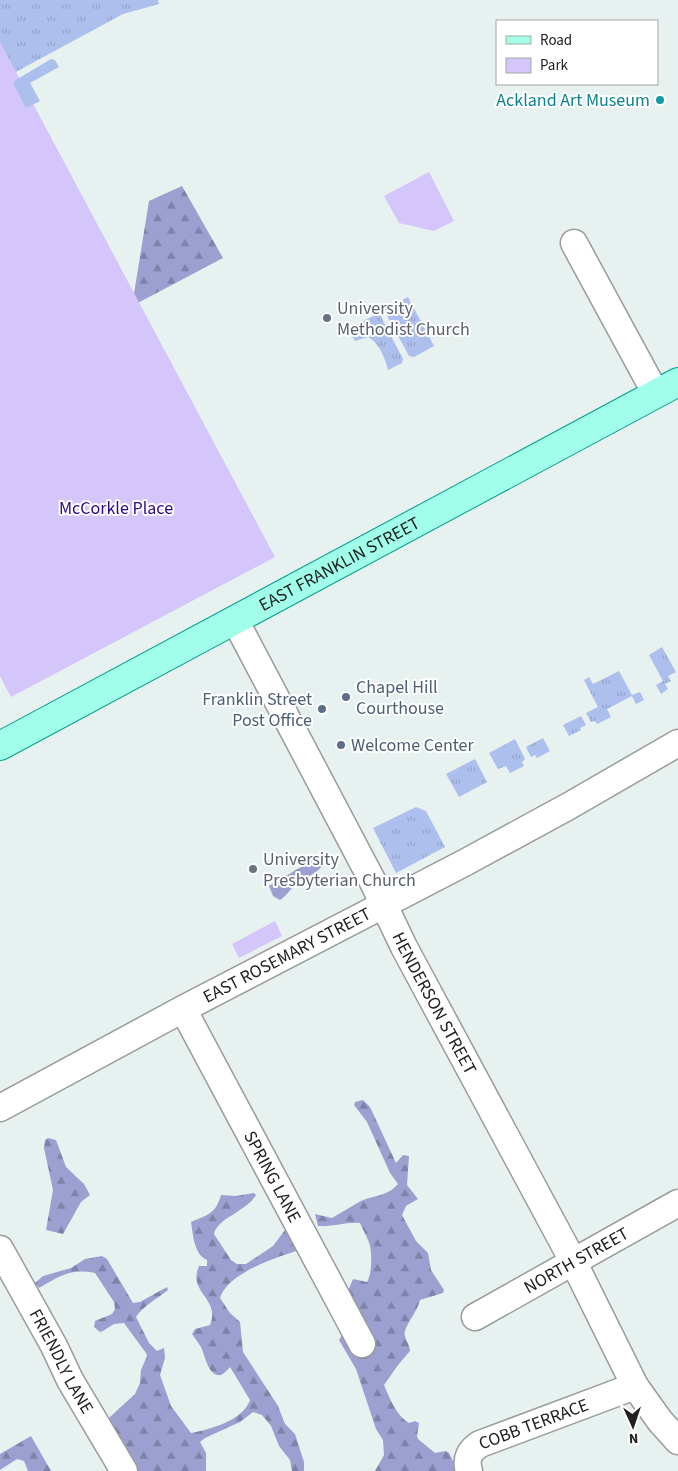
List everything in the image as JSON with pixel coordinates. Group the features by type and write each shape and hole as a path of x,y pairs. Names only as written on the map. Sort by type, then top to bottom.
{"main road":[{"name":"EAST FRANKLIN STREET","path":"0,746 667,388"}],"street":[{"path":"574,244 667,388"},
{"name":"HENDERSON STREET","path":"235,620 384,903 404,947 573,1260 635,1386"},
{"name":"EAST ROSEMARY STREET","path":"0,1108 183,1009 466,862 569,806 678,743"},
{"name":"SPRING LANE","path":"183,1009 362,1344"},
{"name":"NORTH STREET","path":"474,1317 678,1203"},
{"name":"FRIENDLY LANE","path":"0,1249 54,1346 70,1380 124,1471"},
{"path":"635,1386 678,1442"},
{"name":"COBB TERRACE","path":"469,1471 468,1460 470,1454 473,1448 480,1444 635,1386"}],"green space":[{"path":"0,0 158,0 159,4 123,14 12,74 0,61"},
{"name":"McCorkle Place","path":"0,42 275,557 11,697 0,676"},
{"path":"51,59 55,60 59,67 30,83 40,101 26,108 14,85 14,81"},
{"path":"429,172 454,221 434,231 399,223 384,196"},
{"path":"182,186 223,258 132,306 149,201"},
{"path":"408,297 434,346 414,357 409,356 384,310"},
{"path":"379,313 403,359 402,363 388,370 375,342 368,337 355,341 348,329"},
{"path":"662,647 676,672 668,676 671,681 665,684 668,689 661,694 656,685 663,681 649,655"},
{"path":"619,671 632,695 640,692 644,700 636,704 632,696 607,709 611,717 597,724 595,721 591,722 586,713 598,707 584,680 589,677 593,684"},
{"path":"581,716 586,725 569,736 563,725"},
{"path":"543,738 550,751 537,758 535,755 531,757 526,747"},
{"path":"515,739 525,759 522,762 524,766 510,773 506,766 498,769 489,753"},
{"path":"475,759 487,782 459,797 446,774"},
{"path":"416,807 426,811 445,847 396,873 373,828"},
{"path":"323,854 327,854 328,858 316,872 299,882 280,900 273,896 269,886"},
{"path":"275,921 282,936 239,958 232,944"},
{"path":"363,1100 370,1107 396,1163 403,1155 409,1156 407,1185 418,1199 406,1206 402,1215 416,1241 428,1253 431,1270 444,1290 443,1293 420,1300 405,1331 410,1351 384,1385 400,1416 409,1423 415,1421 419,1423 418,1439 435,1453 446,1451 449,1453 458,1471 375,1471 384,1455 383,1440 376,1429 356,1369 339,1340 346,1328 366,1356 370,1350 348,1291 353,1279 367,1282 371,1264 370,1246 360,1223 318,1226 315,1214 332,1218 359,1202 385,1194 398,1184 390,1173 367,1122 354,1105 355,1102"},
{"path":"48,1138 56,1140 66,1167 84,1184 90,1195 81,1202 63,1234 46,1230 53,1190 44,1148 45,1140"},
{"path":"254,1193 256,1195 246,1206 216,1228 214,1234 231,1260 237,1264 246,1264 273,1246 285,1230 291,1227 302,1249 268,1261 243,1273 233,1280 220,1298 230,1313 240,1322 243,1352 278,1406 285,1424 295,1434 304,1462 304,1471 292,1471 290,1460 279,1446 271,1426 262,1415 253,1412 240,1422 200,1442 206,1453 206,1471 138,1471 108,1423 110,1417 135,1394 140,1383 141,1370 147,1356 146,1353 124,1323 114,1324 100,1332 94,1327 95,1321 112,1314 115,1309 114,1302 95,1273 72,1272 39,1288 35,1283 43,1276 71,1268 85,1259 102,1256 107,1259 133,1303 140,1302 167,1287 168,1290 146,1306 136,1317 149,1343 157,1351 164,1348 165,1358 160,1375 171,1406 191,1433 226,1422 241,1413 250,1400 230,1367 221,1375 213,1373 201,1347 192,1334 195,1329 210,1325 212,1316 211,1308 197,1283 196,1275 199,1266 207,1266 207,1260 197,1249 191,1222 214,1210 221,1195 236,1196"},
{"path":"31,1436 51,1471 28,1471 24,1461 17,1459 0,1470 0,1454"}],"place":[{"name":"Ackland Art Museum","path":"660,100"},
{"name":"University Methodist Church","path":"327,318"},
{"name":"Chapel Hill Courthouse","path":"346,697"},
{"name":"Franklin Street Post Office","path":"322,709"},
{"name":"Welcome Center","path":"341,745"},
{"name":"University Presbyterian Church","path":"253,869"}]}
